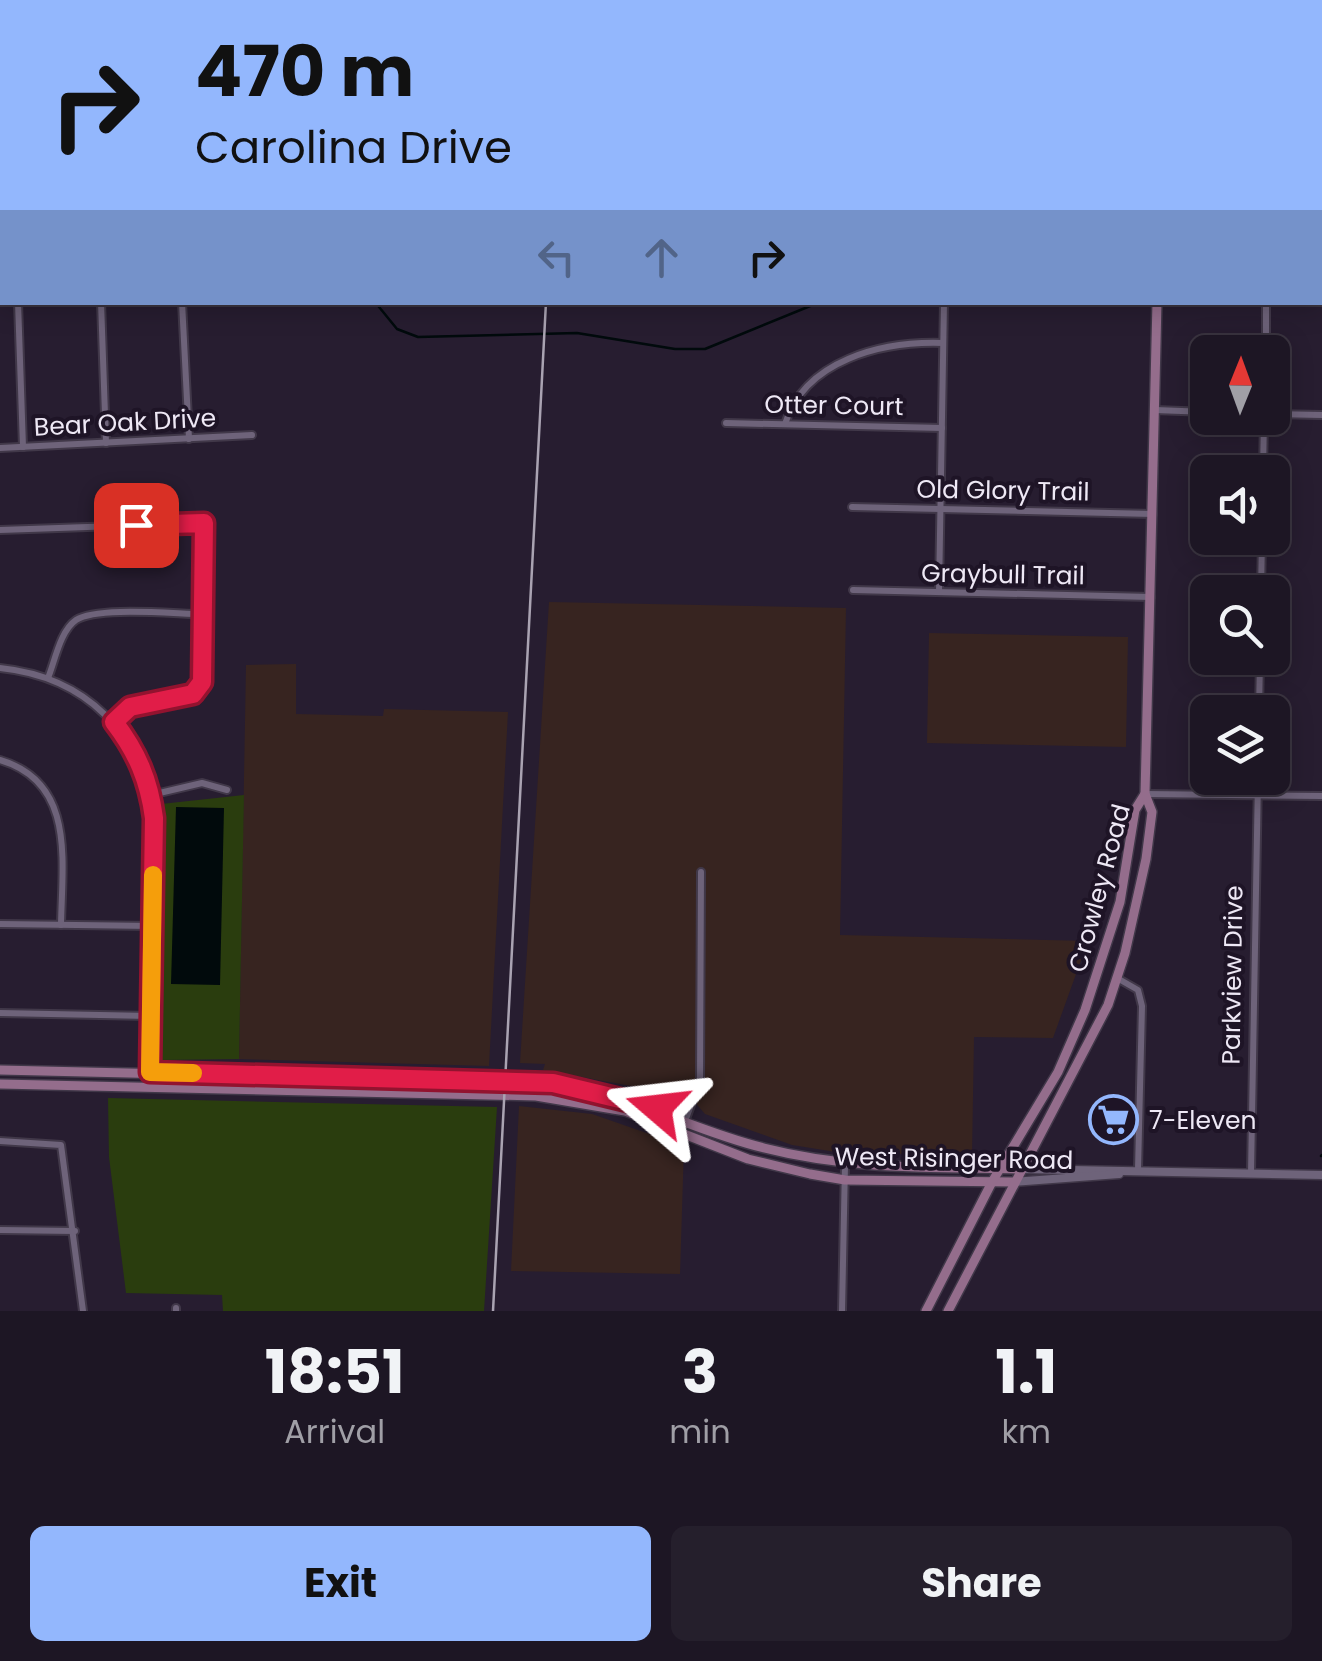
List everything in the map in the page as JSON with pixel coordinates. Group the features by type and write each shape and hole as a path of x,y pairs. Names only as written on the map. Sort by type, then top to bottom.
{"main road":[{"name":"Crowley Road","path":"948,1311 1090,1047 1117,978 1146,859 1152,812 1145,794 1157,305"},
{"name":"Crowley Road","path":"926,1311 992,1182 1058,1072 1085,1010 1111,939 1136,810 1145,794"},
{"name":"West Risinger Road","path":"0,1070 553,1083 618,1096 758,1147 845,1166 1022,1169"},
{"path":"235,1088 298,1086 305,1075"},
{"name":"West Risinger Road","path":"0,1084 536,1096 590,1102 748,1159 845,1180 1014,1182"}],"street":[{"path":"18,305 23,447"},
{"path":"101,305 106,444"},
{"path":"182,305 189,439"},
{"path":"939,592 944,305"},
{"path":"1266,305 1266,335"},
{"path":"785,424 798,392 820,373 896,345 943,343"},
{"path":"1155,410 1190,411"},
{"path":"1290,414 1322,415"},
{"name":"Otter Court","path":"726,423 942,428"},
{"name":"Bear Oak Drive","path":"0,448 252,435"},
{"name":"Old Glory Trail","path":"852,507 1153,514"},
{"path":"0,530 204,523 202,682 193,694 130,707 114,722"},
{"name":"Graybull Trail","path":"853,590 1152,597"},
{"path":"48,678 65,633 76,620 93,615 203,614"},
{"path":"0,668 72,687 114,722 132,745 151,796 150,1086"},
{"path":"0,760 33,776 57,807 62,832 61,925"},
{"path":"151,796 202,784 227,790"},
{"path":"1145,794 1190,794"},
{"path":"1258,795 1322,796"},
{"name":"Parkview Drive","path":"1251,1173 1258,795"},
{"path":"680,1132 700,1081 702,1062 701,872"},
{"path":"0,924 153,926"},
{"name":"Crowley Road","path":"1117,978 1138,990 1142,1006 1138,1170"},
{"path":"0,1013 150,1016"},
{"path":"0,1140 61,1145 83,1311"},
{"path":"842,1311 845,1166"},
{"name":"West Risinger Road","path":"1022,1169 1322,1175"},
{"name":"West Risinger Road","path":"1014,1182 1084,1180 1138,1170"},
{"path":"0,1230 75,1231"}],"shaded area":[{"path":"549,602 846,608 840,935 1088,941 1053,1038 974,1037 972,1156 836,1152 792,1145 705,1114 685,1091 631,1086 543,1070 545,1064 520,1063"},
{"path":"929,633 1128,637 1126,747 927,743"},
{"path":"296,664 296,714 383,716 384,709 508,712 489,1066 239,1059 246,665"},
{"path":"176,807 224,808 220,985 171,984"},
{"path":"519,1106 592,1114 684,1146 680,1274 511,1271"}],"green space":[{"path":"244,795 239,1059 160,1060 161,804"},
{"path":"108,1098 497,1107 484,1311 223,1311 222,1295 126,1293 109,1157"}],"waterway":[{"path":"377,305 397,329 418,337 577,333 675,349 705,349 813,305"}],"railway":[{"path":"493,1311 546,305"}],"slow traffic":[{"path":"153,875 150,1072 193,1073"}],"place":[{"name":"7-Eleven","path":"1114,1120"}],"route":[{"path":"136,525 204,523 202,682 193,694 130,707 114,722 132,745 147,778 154,818 150,1072 553,1083 657,1108"}]}
